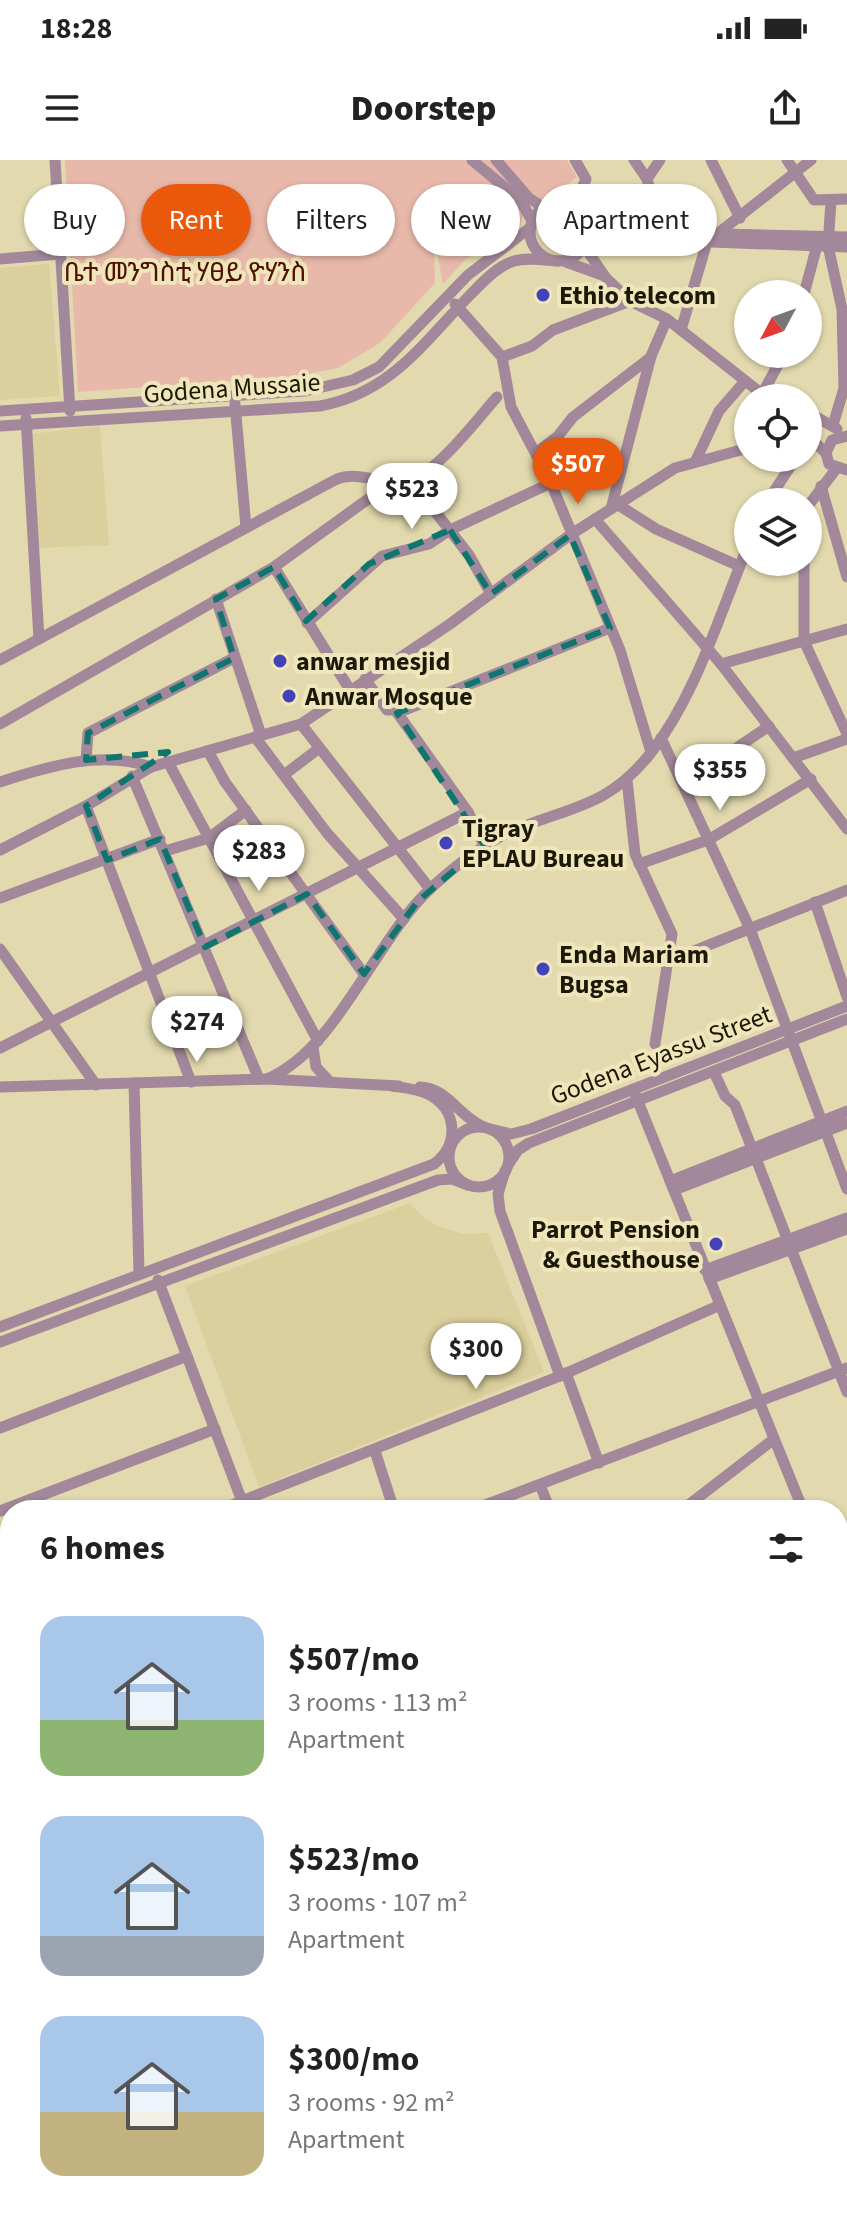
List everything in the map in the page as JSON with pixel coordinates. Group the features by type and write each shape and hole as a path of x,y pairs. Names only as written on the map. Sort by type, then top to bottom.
{"street":[{"path":"55,160 56,184"},
{"path":"472,160 521,201 531,224 536,250 560,261 583,265 606,278"},
{"path":"496,160 536,203"},
{"path":"575,160 586,179 584,184"},
{"path":"634,160 648,184"},
{"path":"647,179 660,160"},
{"path":"711,160 740,218"},
{"path":"787,160 814,200 847,199"},
{"path":"717,233 724,231 811,160"},
{"path":"809,280 824,241 831,201"},
{"path":"531,224 536,218"},
{"name":"Godena Mussaie","path":"0,411 305,391 361,377 393,355 475,269 531,224"},
{"path":"724,231 824,241 847,247"},
{"path":"717,237 824,241 847,237"},
{"path":"824,241 842,309 845,365 843,398 833,425"},
{"path":"0,259 36,256"},
{"path":"60,256 71,420"},
{"path":"560,261 575,256"},
{"path":"592,256 606,278 630,301 667,319 749,384"},
{"path":"681,330 700,256"},
{"name":"Godena Mussaie","path":"0,426 320,406 365,393 405,366 458,307 506,264 522,259 560,261"},
{"path":"446,297 502,357 511,407 551,483 610,628 651,752"},
{"path":"502,357 532,346 553,330 630,301"},
{"path":"614,506 651,356 667,319"},
{"path":"536,453 558,436 573,417 651,356"},
{"path":"696,460 719,411 745,381"},
{"path":"235,395 246,527"},
{"path":"0,660 344,476 393,481 415,478 445,455 497,397"},
{"path":"25,409 39,639"},
{"path":"822,419 845,436"},
{"path":"826,453 832,440 845,436"},
{"path":"822,450 841,470 821,486 847,577"},
{"path":"0,850 86,806 151,767 301,724 614,506 675,468 734,451"},
{"path":"0,724 274,567 393,481"},
{"path":"307,623 369,564 382,556 429,544 450,530 551,483"},
{"path":"423,496 450,530 491,594"},
{"path":"614,506 656,529 734,564"},
{"path":"595,519 721,664 846,824"},
{"path":"274,567 350,690"},
{"path":"263,1079 285,1070 315,1044 404,919 430,889 484,845 596,801 627,780 661,738 707,648 735,576"},
{"path":"793,758 847,737 804,641 804,576"},
{"path":"216,599 258,736 284,775 358,869 404,919"},
{"path":"396,711 536,660 610,628"},
{"path":"721,664 847,629"},
{"path":"86,760 88,733 115,722 207,669 234,658"},
{"path":"365,679 380,703 396,711 468,812 484,845"},
{"path":"301,724 318,749 401,848 430,889"},
{"path":"685,783 769,726"},
{"path":"661,738 685,783 750,929 847,1189"},
{"path":"284,775 318,749"},
{"path":"208,751 246,810 364,974"},
{"path":"0,782 86,760 112,757 151,767"},
{"path":"168,762 254,921 315,1044 316,1067 329,1081"},
{"path":"132,776 263,1079"},
{"path":"639,864 708,840 811,779"},
{"path":"627,780 630,832 639,864 672,934 671,960 655,1044"},
{"path":"86,806 191,1082"},
{"path":"165,851 209,838 246,810"},
{"path":"0,1048 468,812"},
{"path":"0,898 160,839"},
{"path":"671,960 847,890"},
{"path":"815,902 847,997"},
{"path":"0,949 96,1085"},
{"name":"Godena Eyassu Street","path":"506,1168 522,1147 714,1072 847,1006"},
{"name":"Godena Eyassu Street","path":"487,1128 506,1134 525,1131 633,1089 788,1035 847,1019"},
{"path":"714,1072 725,1096 735,1105 755,1153 843,1370 847,1392"},
{"path":"0,1087 263,1079 437,1090 465,1119 487,1128 507,1147 506,1168 498,1194 500,1211 599,1463"},
{"path":"134,1083 139,1272"},
{"path":"392,1086 431,1096 444,1107 452,1122 450,1167 470,1186 492,1184 506,1168"},
{"path":"633,1089 799,1500"},
{"path":"672,1185 823,1126 847,1111"},
{"path":"823,1126 847,1123"},
{"path":"0,1327 139,1272 428,1167 466,1130 487,1128"},
{"path":"0,1342 158,1280 438,1180 452,1179 485,1191 500,1211"},
{"path":"707,1275 790,1244 847,1218"},
{"path":"283,1220 288,1235"},
{"path":"790,1244 847,1229"},
{"path":"158,1280 215,1429 230,1500"},
{"path":"249,1500 563,1375 720,1305"},
{"path":"0,1428 187,1356"},
{"path":"499,1500 843,1370"},
{"path":"29,1500 215,1429"},
{"path":"695,1500 774,1439"},
{"path":"375,1451 391,1500"},
{"path":"540,1485 546,1500"}],"highlighted area":[{"path":"450,530 491,594 570,535 610,628 397,713 484,845 418,901 364,974 307,894 205,947 160,839 107,860 86,806 168,752 86,760 85,742 88,733 234,658 216,599 274,567 306,621 369,564"}],"shaded area":[{"path":"49,264 60,396 0,400 0,268"},
{"path":"100,426 109,545 37,548 31,434"},
{"path":"410,1203 425,1219 443,1228 464,1234 488,1233 544,1372 259,1487 185,1286"}],"green space":[{"name":"ቤተ መንግስቲ ሃፀይ ዮሃንስ","path":"65,160 567,160 577,177 568,184 536,184 536,203 524,214 520,223 520,184 411,184 411,256 434,256 435,283 380,343 338,368 297,376 78,392 70,256 125,256 125,184 66,184"},
{"name":"ቤተ መንግስቲ ሃፀይ ዮሃንስ","path":"438,256 471,256 466,259 443,284"}],"place":[{"name":"Ethio telecom","path":"543,295"},
{"name":"anwar mesjid","path":"280,661"},
{"name":"Anwar Mosque","path":"289,696"},
{"name":"Tigray EPLAU Bureau","path":"446,843"},
{"name":"Enda Mariam Bugsa","path":"543,969"},
{"name":"Parrot Pension & Guesthouse","path":"716,1244"}]}
